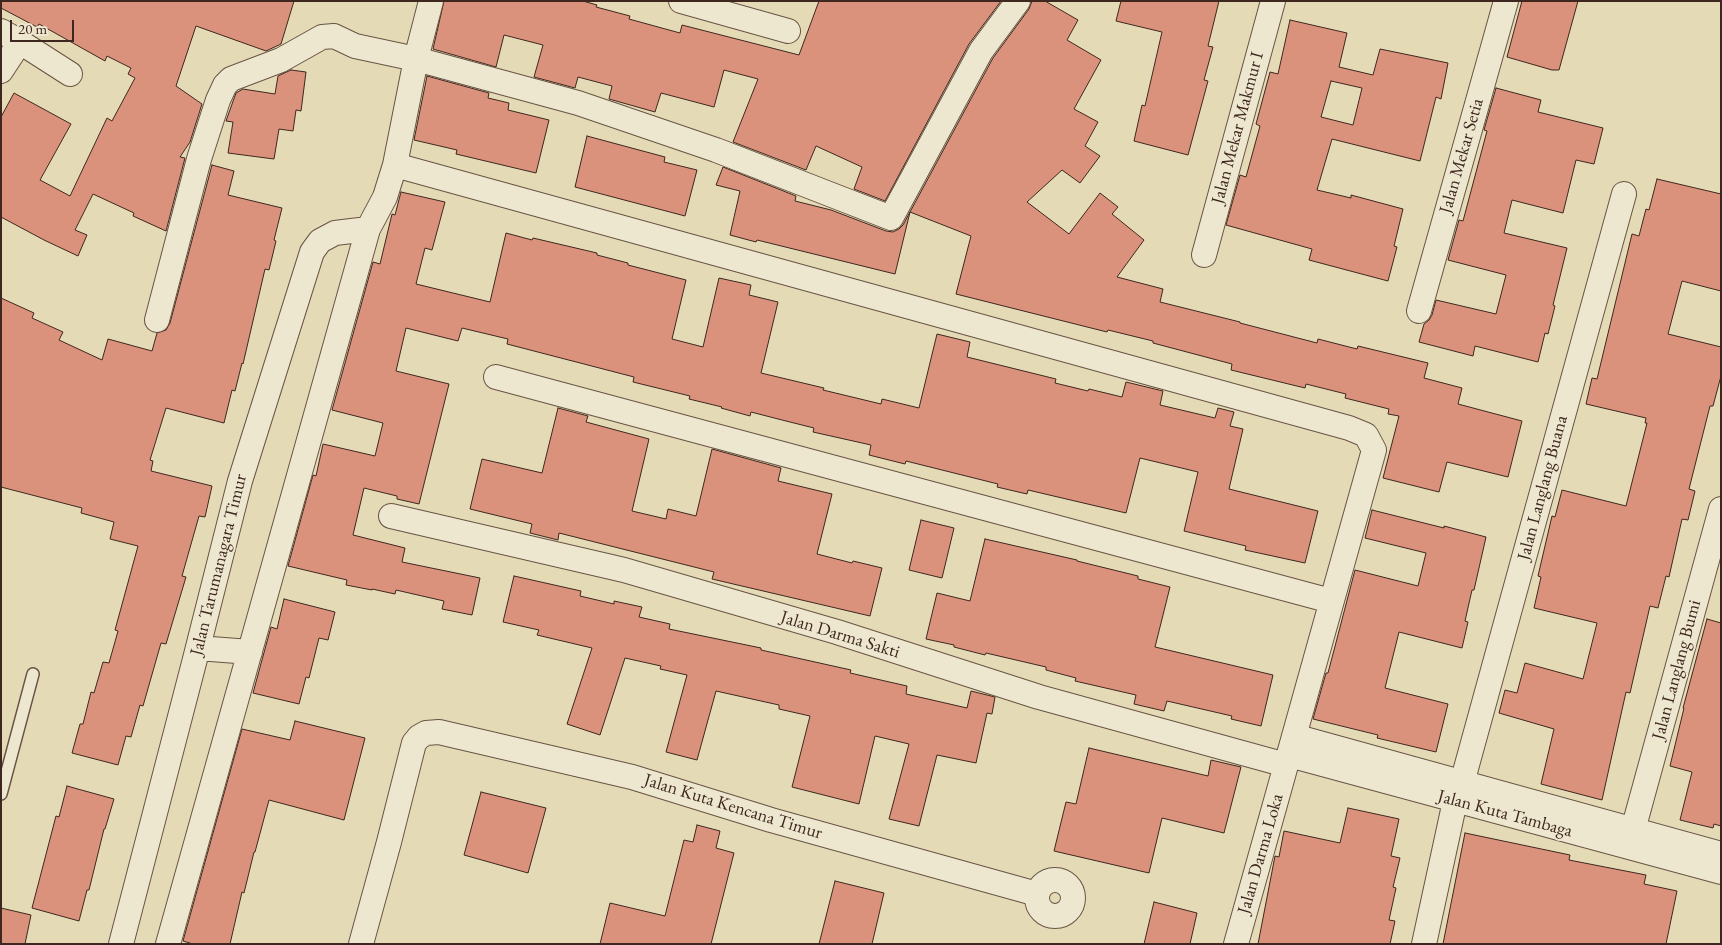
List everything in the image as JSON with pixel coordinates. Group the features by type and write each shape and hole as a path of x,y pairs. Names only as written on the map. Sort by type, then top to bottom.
{"street":[{"path":"168,944 368,229 384,197 395,165 416,59 430,1"},
{"path":"681,1 788,31"},
{"path":"157,320 199,159 218,100 225,85 231,79 281,60 322,37 334,36 355,46 416,59 578,103 716,150 891,218 981,51 1018,1"},
{"name":"Jalan Mekar Makmur I","path":"1204,255 1273,1"},
{"name":"Jalan Mekar Setia","path":"1419,311 1506,1"},
{"path":"1,71 10,36 70,74"},
{"name":"Jalan Darma Loka","path":"395,165 1349,428 1366,435 1374,450 1236,944"},
{"name":"Jalan Langlang Buana","path":"1424,944 1458,792 1624,194"},
{"name":"Jalan Tarumanagara Timur","path":"121,944 240,481 312,252 320,241 335,233 368,229"},
{"path":"496,377 1331,601"},
{"name":"Jalan Langlang Bumi","path":"1633,830 1721,509"},
{"name":"Jalan Darma Sakti","path":"390,516 624,570 837,632 1039,697 1290,752"},
{"path":"198,648 250,652"},
{"name":"Jalan Kuta Kencana Timur","path":"361,944 414,743 426,733 439,732 632,777 790,825 1037,894"},
{"name":"Jalan Kuta Tambaga","path":"1290,752 1458,792 1633,830 1721,854"},
{"name":"Jalan Kuta Tambaga","path":"1458,792 1721,872"}],"lane":[{"path":"1,794 33,674"}],"building":[{"path":"1,1 294,1 281,44 266,51 196,26 176,86 202,104 190,142 180,157 185,158 166,231 133,216 134,213 93,194 75,230 87,235 78,256 1,217 1,117 14,93 71,124 40,180 70,196 107,118 112,121 135,78 128,74 131,68 107,56 105,61 39,24 37,27 1,8"},
{"path":"444,1 583,1 597,5 596,7 630,16 629,19 680,33 682,25 799,55 819,1 1001,1 969,44 885,201 854,189 862,167 816,146 806,170 733,142 758,79 724,70 714,107 661,93 655,112 609,99 612,86 578,77 575,88 534,77 543,45 504,35 496,67 433,49"},
{"path":"1032,1 1045,1 1078,20 1067,40 1101,60 1074,109 1098,122 1085,146 1100,156 1080,183 1062,170 1027,202 1069,234 1100,193 1118,207 1112,214 1144,240 1117,277 1163,289 1160,302 1317,343 1318,339 1357,349 1358,346 1428,363 1424,378 1462,388 1458,404 1522,421 1508,477 1447,462 1439,492 1383,478 1399,416 1388,414 1389,409 1345,398 1346,394 1306,384 1305,388 1231,370 1232,364 1153,343 1153,341 1108,330 1107,332 956,294 971,236 910,212 993,58 1029,9"},
{"path":"1121,1 1219,1 1208,46 1213,47 1204,80 1208,81 1188,155 1134,141 1142,105 1145,106 1162,32 1116,21"},
{"path":"1522,1 1578,1 1559,70 1552,70 1507,57"},
{"path":"1290,20 1347,33 1339,67 1373,75 1380,49 1448,63 1441,99 1436,97 1420,161 1332,139 1317,190 1351,198 1351,195 1403,209 1394,246 1397,247 1388,281 1309,260 1312,249 1226,225 1240,175 1246,177 1260,126 1256,124 1270,72 1278,74","holes":["1331,81 1362,88 1353,125 1321,117"]},
{"path":"291,70 306,72 301,111 296,110 293,131 279,129 274,159 228,153 233,122 226,121 236,93 243,89 275,94 278,76"},
{"path":"427,76 489,93 488,98 509,103 508,110 549,120 536,173 456,154 457,150 414,140"},
{"path":"1496,88 1541,100 1538,112 1603,128 1594,164 1576,160 1563,213 1512,200 1504,233 1567,248 1548,334 1545,333 1538,362 1475,346 1473,356 1419,342 1424,324 1432,315 1436,300 1496,314 1506,275 1448,260 1459,220 1463,221 1487,131 1484,130"},
{"path":"587,136 665,157 664,162 697,170 685,216 575,187"},
{"path":"212,165 234,171 228,195 282,208 269,270 265,269 243,364 235,391 232,390 224,423 166,408 150,460 153,461 151,471 212,486 205,517 199,516 182,576 186,577 166,644 161,643 143,706 140,705 131,737 126,736 118,765 72,753 80,724 83,724 91,692 94,693 103,662 109,663 118,631 115,630 138,546 110,539 114,522 81,513 82,508 1,487 1,298 34,313 32,318 63,332 59,340 102,360 108,339 152,351 157,333 166,330 170,323"},
{"path":"723,167 796,196 795,201 831,210 893,232 903,225 910,212 895,274 730,235 740,191 716,185"},
{"path":"1657,179 1721,194 1721,291 1682,281 1668,334 1721,347 1721,376 1713,406 1710,406 1689,489 1695,491 1688,520 1682,519 1669,577 1666,576 1658,608 1650,606 1630,693 1626,692 1602,800 1541,784 1554,729 1499,713 1505,690 1517,693 1525,663 1583,679 1597,623 1534,608 1541,577 1538,576 1552,516 1555,517 1562,490 1626,506 1647,423 1645,423 1646,418 1586,404 1592,378 1597,379 1632,234 1639,236 1646,209 1649,210"},
{"path":"401,192 445,202 432,250 425,248 416,284 490,302 506,233 597,253 597,255 628,263 628,265 686,280 672,339 703,347 719,278 751,285 749,295 778,302 761,373 824,388 823,390 881,404 882,399 919,408 937,334 970,342 967,357 1056,379 1055,383 1122,397 1126,382 1163,391 1160,405 1215,418 1218,408 1234,412 1230,426 1243,429 1229,489 1318,511 1305,563 1245,550 1246,546 1184,531 1198,472 1140,458 1126,513 1028,490 1027,494 997,487 998,484 906,461 905,464 869,455 871,445 813,432 814,428 751,412 750,416 689,399 690,396 633,382 634,377 507,344 508,339 462,328 458,341 406,328 396,371 449,384 419,504 397,499 397,496 364,488 353,535 405,548 402,562 480,578 472,615 442,609 444,601 396,590 395,594 346,585 347,580 288,566 313,475 316,476 323,444 375,456 383,423 332,410 373,262 380,264 392,214 395,215"},
{"path":"558,408 588,416 586,422 649,439 632,511 666,519 668,509 696,516 712,449 781,468 778,481 832,494 817,554 882,568 870,616 712,579 714,572 559,533 558,540 530,533 532,524 470,509 482,459 542,473"},
{"path":"1372,510 1486,537 1465,621 1468,622 1462,648 1399,632 1385,688 1448,704 1436,752 1377,738 1378,735 1313,719 1326,673 1328,673 1355,570 1418,586 1426,553 1365,538"},
{"path":"921,520 954,528 942,578 909,570"},
{"path":"985,539 1077,560 1138,576 1138,579 1170,587 1155,647 1273,675 1261,726 1231,719 1232,716 1167,701 1164,711 1134,704 1136,695 1075,681 1076,678 1046,670 1046,667 986,653 985,655 954,647 954,645 926,639 937,593 970,601"},
{"path":"514,576 581,591 580,596 614,604 614,601 642,607 639,617 670,624 669,629 761,648 761,650 851,670 850,673 907,686 906,694 967,708 971,691 995,697 992,714 987,713 976,763 937,755 919,826 889,819 909,744 875,736 859,804 792,787 810,716 779,709 779,705 716,691 697,760 666,752 687,675 660,669 661,666 625,658 600,735 567,724 592,648 537,635 539,630 503,622"},
{"path":"284,599 335,612 328,640 319,638 309,678 306,677 299,704 253,693 271,627 277,629"},
{"path":"1707,619 1721,623 1721,826 1714,824 1713,828 1680,820 1692,772 1670,766 1683,708"},
{"path":"295,721 365,738 344,820 269,800 244,893 242,892 230,944 193,944 183,941 242,729 290,740"},
{"path":"1089,748 1208,776 1211,760 1241,767 1224,833 1162,818 1149,873 1054,851 1066,802 1076,804"},
{"path":"67,786 114,799 79,921 32,908 56,816 59,817"},
{"path":"481,792 546,808 528,873 464,855"},
{"path":"1348,808 1399,819 1391,856 1400,858 1393,887 1396,888 1389,920 1395,921 1390,944 1258,944 1275,856 1279,857 1284,831 1340,843"},
{"path":"697,825 720,831 716,848 734,853 711,944 600,944 610,903 665,916 684,840 693,842"},
{"path":"1465,833 1570,855 1569,860 1646,875 1644,884 1677,891 1666,944 1443,944"},
{"path":"835,881 884,893 872,944 819,944"},
{"path":"1154,902 1197,913 1190,944 1144,944"},
{"path":"1,908 31,915 25,944 1,944"}]}
